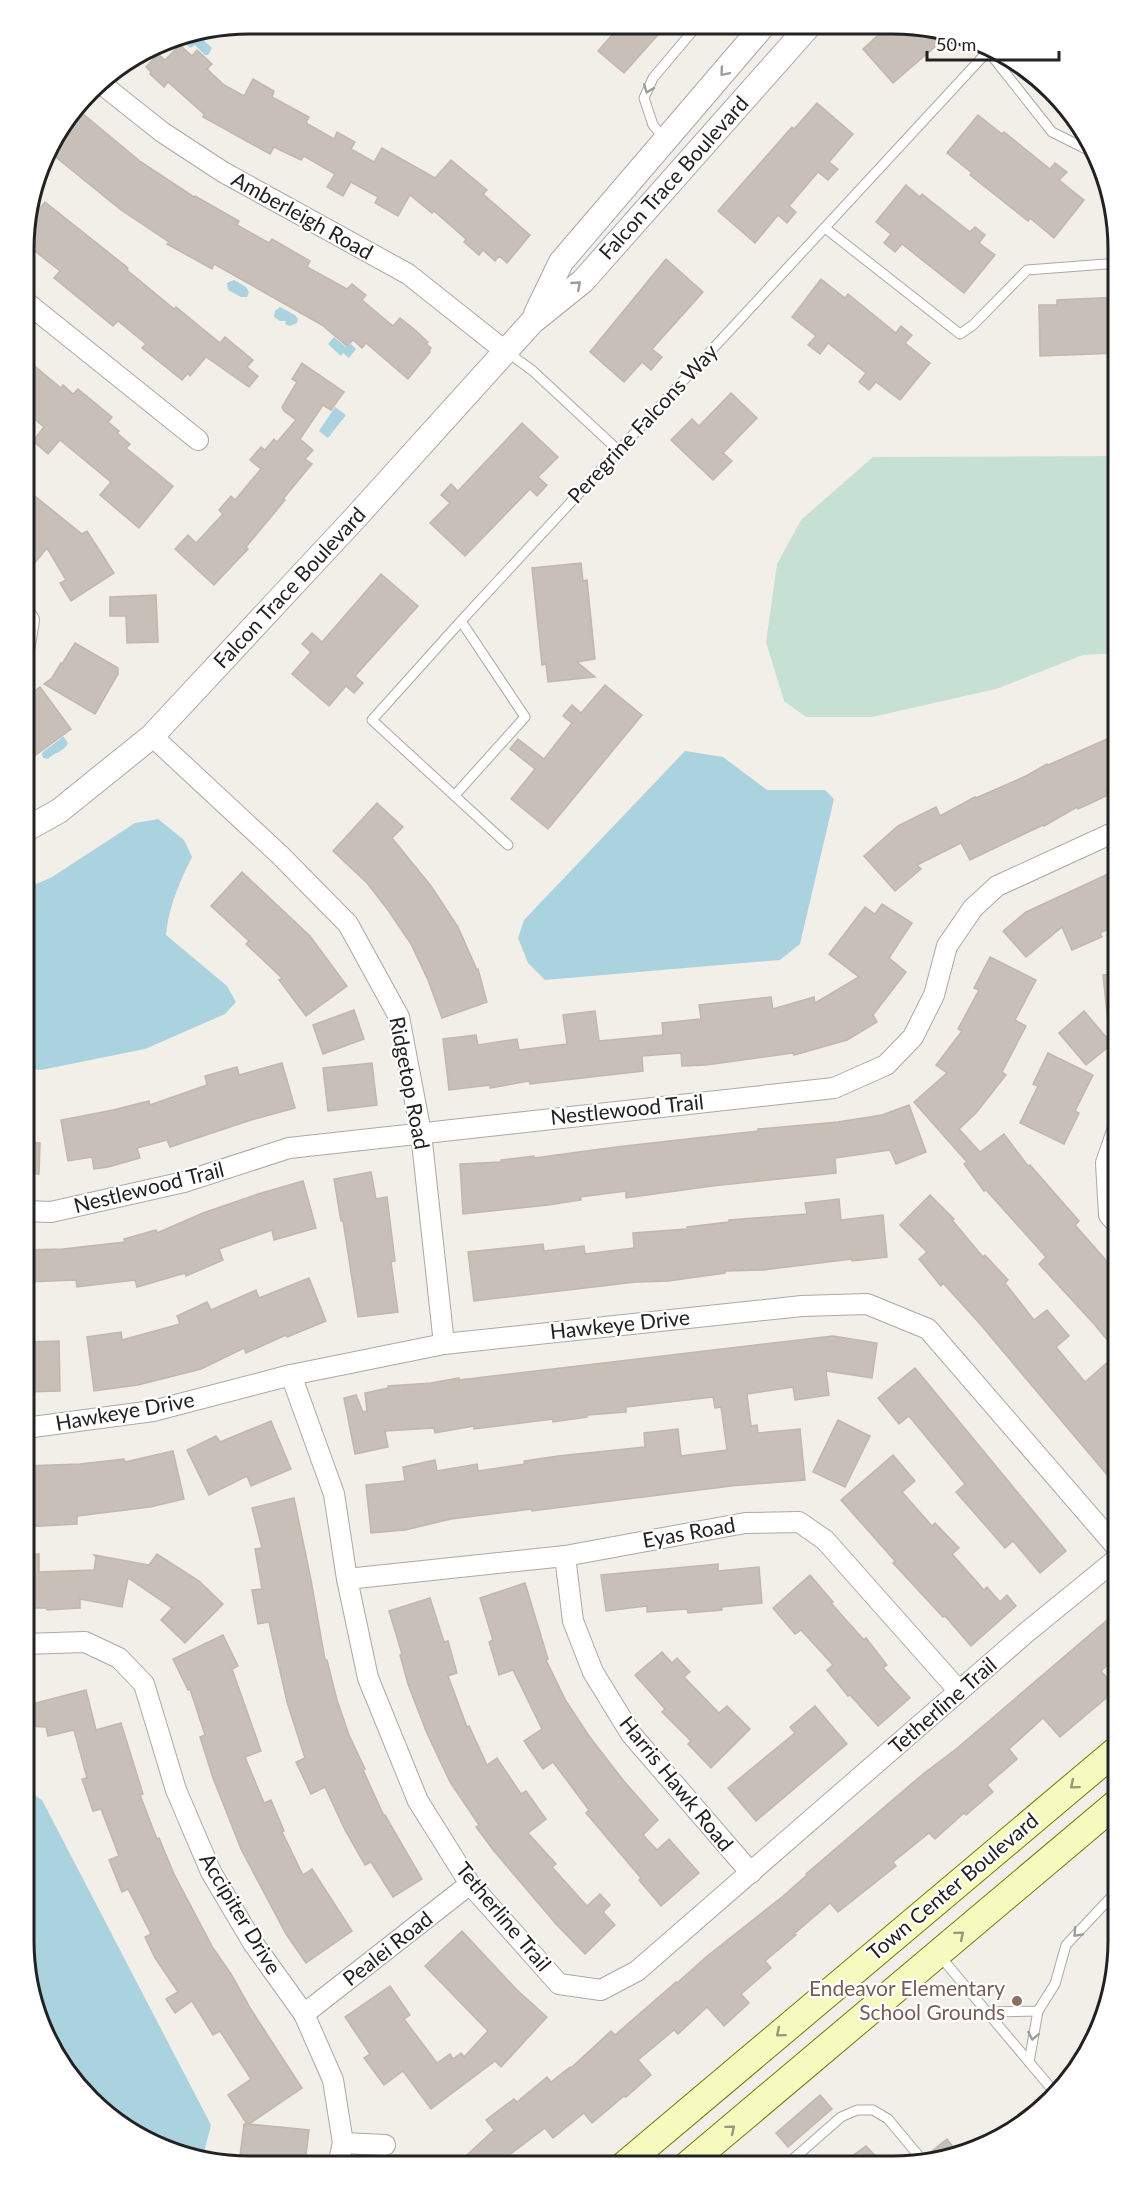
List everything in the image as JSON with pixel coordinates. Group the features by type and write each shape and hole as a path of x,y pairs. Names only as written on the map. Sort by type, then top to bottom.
{"main road":[{"name":"Town Center Boulevard","path":"635,2156 1108,1757"},
{"name":"Town Center Boulevard","path":"698,2156 1108,1810"}],"street":[{"name":"Falcon Trace Boulevard","path":"532,322 561,262 756,34"},
{"name":"Falcon Trace Boulevard","path":"34,825 59,811 152,736 355,518 532,322 583,281 802,34"},
{"name":"Amberleigh Road","path":"108,88 162,132 223,172 412,268 505,351"},
{"path":"34,308 198,440"},
{"name":"Ridgetop Road","path":"152,736 280,855 348,924 399,1017 421,1133 444,1344"},
{"name":"Nestlewood Trail","path":"34,1211 51,1212 184,1182 289,1148 834,1088 886,1065 913,1037 934,995 948,946 973,908 997,886 1108,835"},
{"path":"1108,1157 1106,1163 1108,1198"},
{"name":"Hawkeye Drive","path":"34,1427 153,1411 291,1375 444,1344 802,1306 867,1304 928,1329 1108,1537"},
{"name":"Tetherline Trail","path":"291,1375 334,1494 347,1579 368,1678 418,1801 470,1884 559,1984 601,1990 637,1971 959,1691 1108,1566"},
{"name":"Eyas Road","path":"347,1579 564,1556 745,1523 799,1522 825,1540 959,1691"},
{"name":"Harris Hawk Road","path":"564,1556 573,1622 593,1672 631,1734 750,1873"},
{"name":"Accipiter Drive","path":"34,1644 85,1642 119,1658 144,1684 176,1790 211,1872 253,1943 304,2014 333,2080 343,2143 340,2156"},
{"name":"Pealei Road","path":"304,2014 470,1884"},
{"path":"343,2143 385,2145"}],"lane":[{"path":"666,140 653,125 644,98 653,78 690,34"},
{"name":"Peregrine Falcons Way","path":"508,845 372,720 984,55"},
{"name":"Peregrine Falcons Way","path":"995,60 1052,132 1083,147"},
{"path":"825,228 960,334 973,325 1028,270 1108,263"},
{"path":"505,351 532,371 618,451"},
{"path":"455,795 525,717 461,621"},
{"path":"1029,2062 1038,2011 1055,1984 1066,1945 1108,1900"},
{"path":"938,1953 1051,2088"},
{"path":"987,2012 1038,2011"},
{"path":"797,2156 842,2117 857,2110 873,2110 888,2119 918,2155"}],"green space":[{"path":"1108,456 1108,654 1083,655 996,689 872,717 806,717 784,701 766,642 777,564 801,520 873,457"}],"water":[{"path":"203,40 212,48 208,55 205,55 195,45 190,48 186,44"},
{"path":"234,280 246,287 249,292 247,297 241,297 228,290 227,283"},
{"path":"280,307 295,315 298,319 297,323 290,326 285,324 286,321 280,321 274,317 275,311"},
{"path":"334,337 346,347 351,344 356,349 349,358 343,353 341,356 328,344"},
{"path":"335,407 346,415 328,438 319,431"},
{"path":"63,736 68,743 66,746 48,759 43,758 42,753"},
{"path":"685,751 723,757 767,790 825,790 834,799 800,944 780,960 545,980 528,963 518,938 524,920"},
{"path":"158,819 184,840 192,857 175,895 166,935 227,986 236,1002 225,1014 145,1049 34,1070 34,885 52,877 135,823"},
{"path":"34,1795 42,1800 211,2125 204,2151 180,2145 142,2128 97,2094 63,2049 46,2011 36,1970"}],"building":[{"path":"613,34 659,34 624,73 598,51"},
{"path":"879,34 922,36 942,40 893,83 863,49"},
{"path":"180,46 192,56 197,50 212,64 207,69 224,85 244,96 253,79 274,91 272,97 309,117 306,123 334,139 337,132 355,142 351,149 374,162 382,148 435,178 451,160 487,190 483,194 530,235 507,263 499,256 495,261 483,250 479,255 464,242 466,239 434,211 432,213 410,195 398,216 375,203 378,197 351,182 343,196 327,187 335,174 304,156 301,160 274,147 270,154 203,117 204,114 168,82 164,87 146,67 159,55 165,60"},
{"path":"817,103 853,134 829,162 838,169 828,180 818,172 789,206 796,212 787,223 778,215 755,243 718,211 792,127 794,129"},
{"path":"83,114 141,162 194,197 239,221 237,225 269,243 272,239 310,261 307,267 347,289 352,284 366,295 362,300 393,326 400,318 414,329 428,342 426,344 431,348 430,352 408,379 366,343 362,348 353,340 347,346 322,325 214,264 212,269 167,244 169,242 121,210 56,157 63,142"},
{"path":"978,115 1002,134 1004,132 1050,169 1055,163 1067,172 1059,180 1084,200 1054,238 1030,218 1028,221 970,175 972,173 947,153"},
{"path":"906,185 920,197 922,194 970,232 975,227 985,235 979,243 995,255 964,293 902,244 895,252 884,243 891,234 876,222"},
{"path":"45,202 128,268 127,270 174,309 176,307 220,343 225,337 253,360 247,367 258,376 249,387 206,357 190,376 188,373 182,380 142,348 146,344 118,321 113,326 54,278 60,271 34,250 38,210"},
{"path":"666,259 703,292 652,349 662,357 651,370 642,362 624,382 590,352"},
{"path":"821,279 845,298 848,294 896,333 901,326 912,335 905,343 930,363 900,400 876,382 869,390 859,382 866,373 828,343 820,354 808,345 816,336 792,317"},
{"path":"1108,298 1108,353 1040,356 1039,305 1057,305 1057,300"},
{"path":"302,363 344,392 331,410 323,405 300,439 313,450 305,459 312,464 246,547 248,549 214,585 175,549 188,535 196,543 223,514 219,510 231,496 235,500 261,469 250,460 261,447 265,450 274,439 277,442 296,420 282,407 297,382 292,379"},
{"path":"34,366 61,388 63,385 73,394 78,389 112,417 108,422 130,444 126,448 173,486 139,528 100,495 111,482 60,440 48,454 34,442 44,427 34,419"},
{"path":"731,393 757,418 723,453 732,461 713,480 671,440 692,419 699,426"},
{"path":"522,423 558,457 538,477 547,485 537,496 530,489 465,556 430,523 450,503 441,495 451,484 458,491"},
{"path":"34,495 82,534 87,531 114,573 71,601 60,583 66,580 47,548 34,564"},
{"path":"581,563 583,581 587,580 595,659 577,662 595,677 548,682 546,664 542,665 532,568"},
{"path":"381,574 418,606 355,676 363,683 354,693 346,686 329,706 292,674 311,652 302,644 312,633 322,642"},
{"path":"156,595 158,642 127,643 126,616 110,616 110,597"},
{"path":"75,643 118,668 118,674 95,714 44,684 52,678"},
{"path":"605,685 642,715 548,829 511,799 535,769 510,749 518,739 544,759 572,723 563,716 572,705 581,713"},
{"path":"40,687 71,729 34,756 34,692"},
{"path":"1107,739 1108,790 1106,790 1108,795 1078,809 1077,807 1044,826 970,860 961,843 917,865 921,869 895,891 864,856 898,826 936,807 940,816 975,797"},
{"path":"377,803 403,827 392,838 431,886 458,927 478,969 487,1002 442,1018 411,944 367,883 333,851"},
{"path":"242,872 310,936 347,986 306,1016 279,980 282,978 246,944 249,941 211,906"},
{"path":"1108,874 1108,929 1100,933 1102,937 1072,950 1062,927 1026,957 1003,931 1026,912"},
{"path":"882,904 912,923 889,958 906,972 873,1015 877,1022 847,1040 794,1055 793,1053 706,1065 682,1066 681,1053 642,1056 643,1071 530,1084 529,1081 490,1088 490,1085 449,1090 443,1039 476,1035 478,1045 517,1039 519,1050 567,1044 563,1015 595,1011 599,1041 663,1035 662,1023 701,1019 699,1005 771,997 773,1009 814,997 815,1003 859,977 829,954 865,907 875,914"},
{"path":"990,957 1036,980 1015,1020 1026,1026 1002,1072 1006,1075 976,1113 959,1129 980,1152 1004,1134 1028,1166 1030,1165 1079,1221 1075,1225 1108,1262 1108,1341 1039,1264 1046,1257 986,1190 984,1191 964,1164 967,1162 914,1102 947,1073 936,1065 962,1031 958,1029 979,990 974,988"},
{"path":"1108,974 1108,1023 1103,975"},
{"path":"354,1010 364,1039 323,1054 313,1025"},
{"path":"1084,1011 1108,1039 1108,1047 1086,1065 1059,1033"},
{"path":"1048,1053 1093,1075 1075,1111 1079,1113 1064,1144 1020,1123 1038,1086 1033,1084"},
{"path":"282,1063 295,1108 170,1147 167,1140 137,1148 140,1158 108,1167 94,1169 92,1157 68,1161 61,1120 149,1101 150,1105 207,1085 205,1076 237,1067 239,1075"},
{"path":"372,1063 377,1105 328,1111 323,1068"},
{"path":"909,1105 926,1152 896,1164 890,1150 835,1158 836,1173 626,1198 626,1191 580,1197 581,1200 548,1205 463,1214 460,1164 501,1162 501,1160 534,1156 534,1158 758,1131 758,1129 838,1122 882,1115"},
{"path":"34,1143 40,1143 39,1174 34,1174"},
{"path":"371,1172 376,1199 387,1197 395,1261 391,1262 398,1312 358,1317 334,1179"},
{"path":"303,1181 316,1228 274,1240 272,1230 219,1249 223,1260 186,1276 185,1273 137,1287 135,1280 77,1287 76,1280 34,1282 34,1250 125,1242 124,1239 156,1230 157,1233 203,1213"},
{"path":"930,1195 954,1219 952,1220 983,1257 985,1255 1008,1280 1005,1283 1034,1320 1047,1310 1069,1336 1056,1347 1085,1382 1108,1362 1108,1476 980,1324 943,1283 941,1286 919,1259 927,1252 900,1225"},
{"path":"839,1199 841,1220 883,1215 887,1257 763,1270 725,1271 725,1273 668,1281 636,1282 474,1301 468,1252 543,1244 544,1251 584,1246 585,1254 634,1248 633,1233 687,1229 687,1227 729,1222 729,1220 807,1214 805,1203"},
{"path":"309,1278 326,1321 287,1337 286,1335 246,1353 244,1348 201,1369 138,1385 94,1391 87,1337 121,1332 122,1340 180,1324 177,1316 207,1302 211,1310 256,1290 259,1298"},
{"path":"833,1336 877,1343 872,1378 826,1371 829,1395 795,1400 793,1387 747,1394 751,1426 757,1425 758,1433 800,1429 805,1480 731,1486 532,1511 532,1509 451,1519 405,1530 371,1533 366,1485 405,1481 403,1467 435,1460 437,1471 477,1464 478,1471 558,1456 645,1447 644,1433 678,1429 681,1456 727,1450 721,1407 715,1408 713,1397 626,1407 626,1412 587,1415 587,1417 553,1422 553,1419 474,1429 474,1426 435,1433 434,1428 385,1431 388,1447 355,1454 344,1398 356,1395 363,1412 367,1411 365,1393 388,1388 388,1386 431,1383 459,1378 459,1380"},
{"path":"59,1341 60,1391 34,1392 34,1342"},
{"path":"915,1368 1066,1551 1040,1573 1013,1541 1005,1548 956,1492 965,1484 909,1416 899,1424 878,1398"},
{"path":"838,1420 870,1436 845,1487 813,1472"},
{"path":"271,1421 291,1469 251,1486 247,1476 209,1495 187,1450 216,1436 220,1442"},
{"path":"173,1451 184,1499 150,1507 77,1516 77,1524 34,1526 34,1466 124,1459 125,1462"},
{"path":"893,1455 915,1481 902,1492 932,1526 935,1523 959,1548 952,1554 984,1590 987,1587 1000,1602 1007,1595 1016,1606 971,1646 893,1563 895,1561 841,1500"},
{"path":"294,1498 325,1660 327,1660 337,1700 349,1735 365,1769 363,1770 384,1816 422,1879 393,1897 371,1862 365,1865 345,1830 325,1787 311,1794 296,1762 305,1758 287,1702 269,1622 258,1624 252,1590 262,1589 255,1549 262,1548 252,1508"},
{"path":"34,1554 39,1554 39,1572 94,1570 96,1557 94,1555 149,1565 157,1554 199,1581 223,1604 185,1643 161,1620 172,1608 128,1578 122,1607 80,1599 80,1608 47,1610 47,1608 34,1608"},
{"path":"718,1564 718,1571 759,1567 762,1603 688,1613 687,1609 647,1612 647,1606 606,1611 601,1575"},
{"path":"810,1575 833,1602 831,1603 864,1640 866,1638 887,1665 883,1668 910,1698 878,1726 850,1695 848,1696 827,1670 833,1665 801,1630 795,1634 773,1608"},
{"path":"525,1583 548,1659 546,1660 566,1701 589,1736 623,1780 658,1820 643,1835 657,1850 669,1839 699,1873 661,1906 639,1880 641,1878 586,1813 589,1810 553,1762 543,1769 524,1741 542,1729 513,1670 499,1675 489,1642 493,1640 480,1598"},
{"path":"430,1598 444,1642 448,1641 457,1673 448,1676 467,1727 469,1726 487,1765 497,1758 521,1794 526,1791 546,1819 528,1833 556,1864 552,1867 587,1906 600,1894 610,1905 603,1912 615,1925 585,1954 556,1924 476,1827 479,1825 450,1782 426,1731 408,1684 389,1611"},
{"path":"1108,1619 1108,1665 1101,1671 1108,1679 1108,1697 1060,1737 1043,1718 1009,1749 1017,1759 987,1785 993,1792 966,1815 964,1813 935,1839 929,1833 893,1862 896,1866 838,1912 830,1903 794,1934 796,1935 765,1961 771,1968 741,1994 749,2003 724,2026 707,2007 678,2034 674,2030 638,2060 651,2075 592,2123 584,2113 553,2138 545,2128 508,2156 466,2156 494,2130 486,2120 514,2099 517,2102 547,2077 551,2082 571,2068 611,2031 615,2035 706,1957 782,1897 923,1774 956,1749"},
{"path":"223,1635 238,1666 232,1669 261,1751 245,1757 264,1803 271,1800 284,1831 282,1832 303,1875 312,1869 352,1931 306,1963 286,1934 241,1849 213,1778 200,1737 205,1735 190,1689 188,1690 173,1659"},
{"path":"662,1652 672,1663 677,1658 690,1672 684,1677 719,1713 727,1706 750,1729 711,1768 688,1744 691,1741 662,1712 665,1709 635,1675"},
{"path":"86,1690 96,1730 121,1723 143,1794 140,1795 174,1874 213,1948 302,2088 249,2124 309,2130 306,2156 240,2156 244,2124 247,2124 228,2095 251,2079 220,2031 213,2035 192,2001 175,2013 166,1999 178,1992 155,1958 145,1937 151,1934 128,1889 122,1892 109,1860 119,1856 101,1809 93,1811 82,1779 87,1778 74,1730 48,1736 46,1727 34,1726 34,1703"},
{"path":"815,1706 847,1744 756,1821 728,1788 795,1733 790,1727"},
{"path":"462,1931 517,1990 547,2017 501,2067 495,2061 431,2109 403,2071 384,2085 364,2058 370,2054 345,2017 390,1986 410,2015 404,2019 437,2063 450,2054 453,2059 461,2053 464,2057 488,2031 425,1966"},
{"path":"820,2095 832,2109 788,2147 776,2133"},
{"path":"947,2139 954,2148 949,2149 929,2154"},
{"path":"866,2146 876,2156 852,2156"}],"place":[{"name":"Endeavor Elementary School Grounds","path":"1017,2001"}]}
